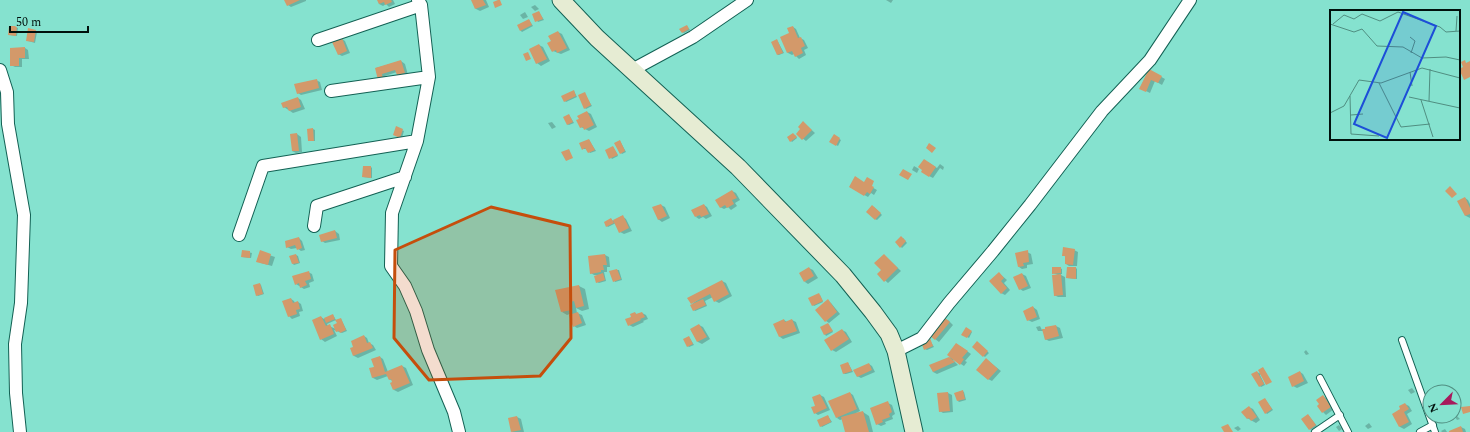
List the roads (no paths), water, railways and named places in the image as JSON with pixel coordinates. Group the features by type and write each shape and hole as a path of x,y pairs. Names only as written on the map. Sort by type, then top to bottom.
{"street":[{"path":"561,0 598,38 738,167 843,276 888,334 896,351 914,432"},
{"path":"632,70 693,37 747,0"},
{"path":"896,351 922,338 949,302 1030,205 1102,111 1150,60 1190,0"},
{"path":"318,40 420,3 429,77 417,141 392,213 391,266 405,286 416,311 428,350 454,412 458,432"},
{"path":"0,70 7,92 8,124 24,215 21,303 15,344 16,393 20,432"},
{"path":"331,91 429,77"},
{"path":"239,235 263,166 417,141"},
{"path":"314,226 317,206 405,177"}],"lane":[{"path":"1402,340 1435,432"},
{"path":"1320,378 1348,432"},
{"path":"1315,432 1340,415"},
{"path":"1420,432 1433,425"}]}
